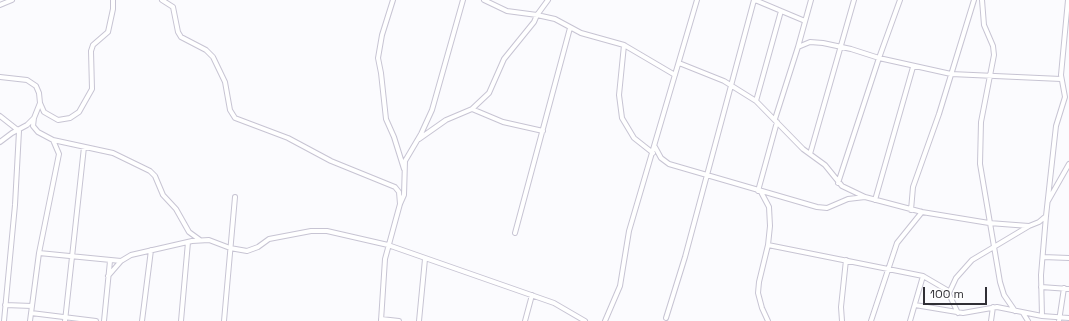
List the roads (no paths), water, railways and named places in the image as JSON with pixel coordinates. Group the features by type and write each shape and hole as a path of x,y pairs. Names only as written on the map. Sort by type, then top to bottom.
{"street":[{"path":"0,5 12,0"},
{"path":"40,103 44,112 58,120 70,118 79,112 92,89 91,51 93,45 108,32 113,9 113,0"},
{"path":"162,0 173,7 178,32 181,37 206,50 213,57 225,82 230,110 235,118 288,138 331,161 395,187 399,192 400,204"},
{"path":"394,0 382,35 378,58 386,119 394,137 404,170"},
{"path":"399,321 381,320 384,268 388,245 404,195 405,161 432,110 463,0"},
{"path":"484,0 507,11 537,14 555,19 570,28 588,35 624,45 675,75"},
{"path":"417,140 446,120 472,109 489,93 504,59 534,22 537,14 548,0"},
{"path":"605,321 621,279 629,231 697,0"},
{"path":"666,318 685,257 755,0 805,21"},
{"path":"768,321 762,308 758,287 768,245 769,207 760,192 776,120 811,0"},
{"path":"810,154 854,0"},
{"path":"838,183 879,58 900,0"},
{"path":"911,210 913,187 939,114 974,0"},
{"path":"982,0 984,25 994,51 983,106 980,140 980,164 989,224 1004,295 1015,311"},
{"path":"1042,316 1042,257 1047,204 1057,120 1065,101 1061,79 1068,0"},
{"path":"756,102 781,11"},
{"path":"515,233 570,28"},
{"path":"798,47 810,42 841,47 913,67 951,74 1061,79"},
{"path":"624,45 619,96 622,118 634,138 653,152"},
{"path":"679,63 731,85 756,102 810,154 825,165 838,183 865,197 911,210 989,224 1029,226"},
{"path":"875,200 913,67"},
{"path":"0,77 26,80 36,86 40,93 40,103 34,118 33,126 38,132 54,140 113,153 150,171 155,176 158,186 167,201 176,209 186,229 201,240"},
{"path":"472,109 508,124 543,131"},
{"path":"0,116 19,131"},
{"path":"0,142 12,133 19,131 34,118"},
{"path":"4,321 15,205 19,131"},
{"path":"30,321 39,253 59,154 54,140"},
{"path":"65,319 84,147"},
{"path":"654,147 661,158 669,164 760,192 822,208 832,206 848,199 865,197"},
{"path":"1047,204 1069,164"},
{"path":"224,321 235,197"},
{"path":"871,321 899,239 922,212"},
{"path":"949,293 964,267 972,260 1029,226 1040,222 1046,216"},
{"path":"108,276 121,261 131,255 188,242 201,240 216,241 230,248 247,251 258,247 269,239 311,231 327,231 388,245 558,304 585,321"},
{"path":"180,321 188,242"},
{"path":"768,245 923,276 941,285 949,293 958,313"},
{"path":"142,321 151,250"},
{"path":"39,253 121,261"},
{"path":"1042,257 1069,258"},
{"path":"419,321 425,259"},
{"path":"842,321 841,307 846,260"},
{"path":"104,321 110,261"},
{"path":"910,321 923,276"},
{"path":"1041,287 1069,289"},
{"path":"1060,319 1064,288"},
{"path":"525,321 532,295"},
{"path":"5,305 32,306"},
{"path":"915,305 958,313 993,307 1060,319 1069,318"},
{"path":"991,321 993,307"},
{"path":"31,312 65,319 96,321"},
{"path":"1023,312 1028,321"}]}
